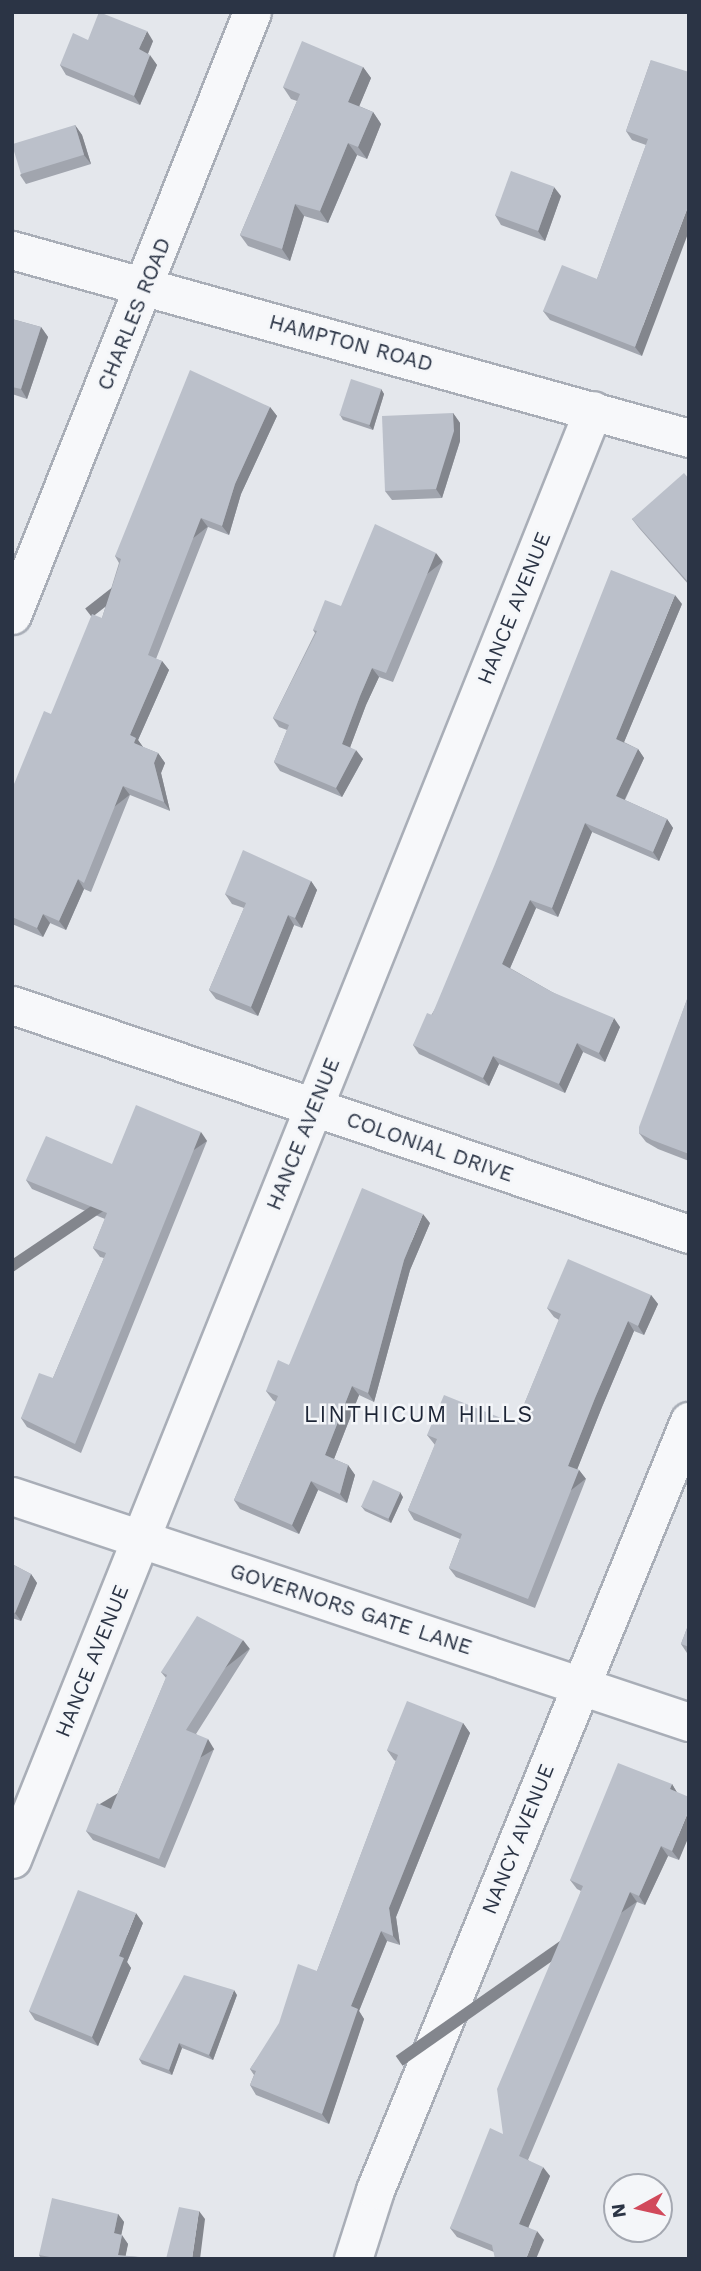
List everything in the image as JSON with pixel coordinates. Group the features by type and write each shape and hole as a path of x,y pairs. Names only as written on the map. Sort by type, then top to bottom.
{"street":[{"name":"CHARLES ROAD","path":"12,615 145,287 251,12"},
{"name":"HAMPTON ROAD","path":"12,250 689,438"},
{"name":"HANCE AVENUE","path":"12,1858 593,410"},
{"name":"COLONIAL DRIVE","path":"12,1005 689,1234"},
{"name":"NANCY AVENUE","path":"353,2259 375,2190 689,1421"},
{"name":"GOVERNORS GATE LANE","path":"12,1496 689,1722"}],"building":[{"path":"99,12 147,31 139,49 150,55 134,96 60,65 73,33 88,40"},
{"path":"302,41 363,67 348,102 373,112 358,147 348,143 320,211 295,204 282,249 240,235 300,94 283,87"},
{"path":"651,60 689,72 689,204 635,347 543,311 562,265 597,279 648,139 626,131"},
{"path":"75,125 84,155 21,174 12,144"},
{"path":"511,171 554,187 538,231 495,215"},
{"path":"12,319 41,327 21,389 12,387"},
{"path":"190,370 270,407 235,484 222,526 201,518 148,655 162,661 130,735 136,738 134,743 158,753 154,763 164,802 123,786 84,883 78,879 59,921 43,914 37,928 12,917 12,789 44,711 51,714 92,614 102,618 121,559 115,556"},
{"path":"351,379 381,389 370,425 339,415"},
{"path":"453,413 454,431 436,489 385,491 382,416"},
{"path":"684,473 689,479 689,583 632,519"},
{"path":"375,524 436,553 386,673 372,668 360,696 342,744 356,750 336,788 274,762 289,725 273,718 317,631 313,630 325,600 341,606"},
{"path":"611,570 675,595 616,739 638,749 616,796 667,819 653,852 585,823 552,908 530,900 502,964 552,992 614,1018 599,1053 577,1043 559,1084 493,1056 483,1078 413,1045 427,1013 432,1015 495,864"},
{"path":"243,850 311,881 295,918 288,915 251,1007 209,990 246,903 225,894"},
{"path":"689,994 689,1154 639,1133 639,1127"},
{"path":"136,1105 201,1132 75,1444 21,1418 39,1373 53,1378 106,1253 93,1248 107,1213 26,1180 46,1136 112,1164"},
{"path":"362,1188 423,1214 404,1260 368,1393 352,1386 325,1455 348,1465 340,1494 311,1481 292,1525 234,1500 278,1396 266,1391 278,1360 289,1365"},
{"path":"568,1259 651,1295 638,1326 628,1321 595,1398 568,1466 579,1470 528,1599 449,1568 462,1534 408,1510 437,1439 427,1435 444,1395 516,1424 561,1314 547,1308"},
{"path":"373,1480 400,1492 389,1519 361,1506"},
{"path":"12,1564 31,1574 15,1613 12,1612"},
{"path":"197,1616 243,1640 186,1730 208,1739 159,1859 86,1831 97,1803 111,1809 167,1675 161,1672"},
{"path":"689,1623 689,1647 681,1644"},
{"path":"407,1701 463,1723 389,1908 393,1936 381,1931 351,2006 358,2009 322,2114 250,2085 256,2071 250,2069 279,2023 298,1964 317,1971 398,1755 387,1750"},
{"path":"618,1763 672,1784 670,1789 689,1797 689,1810 672,1851 661,1846 639,1896 630,1892 519,2156 543,2167 519,2224 537,2231 526,2259 495,2259 492,2245 450,2228 490,2128 503,2134 497,2089 583,1886 570,1880"},
{"path":"78,1890 136,1913 119,1956 124,1958 92,2037 29,2011"},
{"path":"184,1975 234,1990 209,2055 179,2043 169,2070 139,2059"},
{"path":"52,2198 118,2214 114,2233 122,2235 118,2255 162,2259 50,2259 39,2255"},
{"path":"179,2207 199,2211 192,2259 166,2259"}],"district":[{"name":"LINTHICUM HILLS","path":"419,1415"}]}
